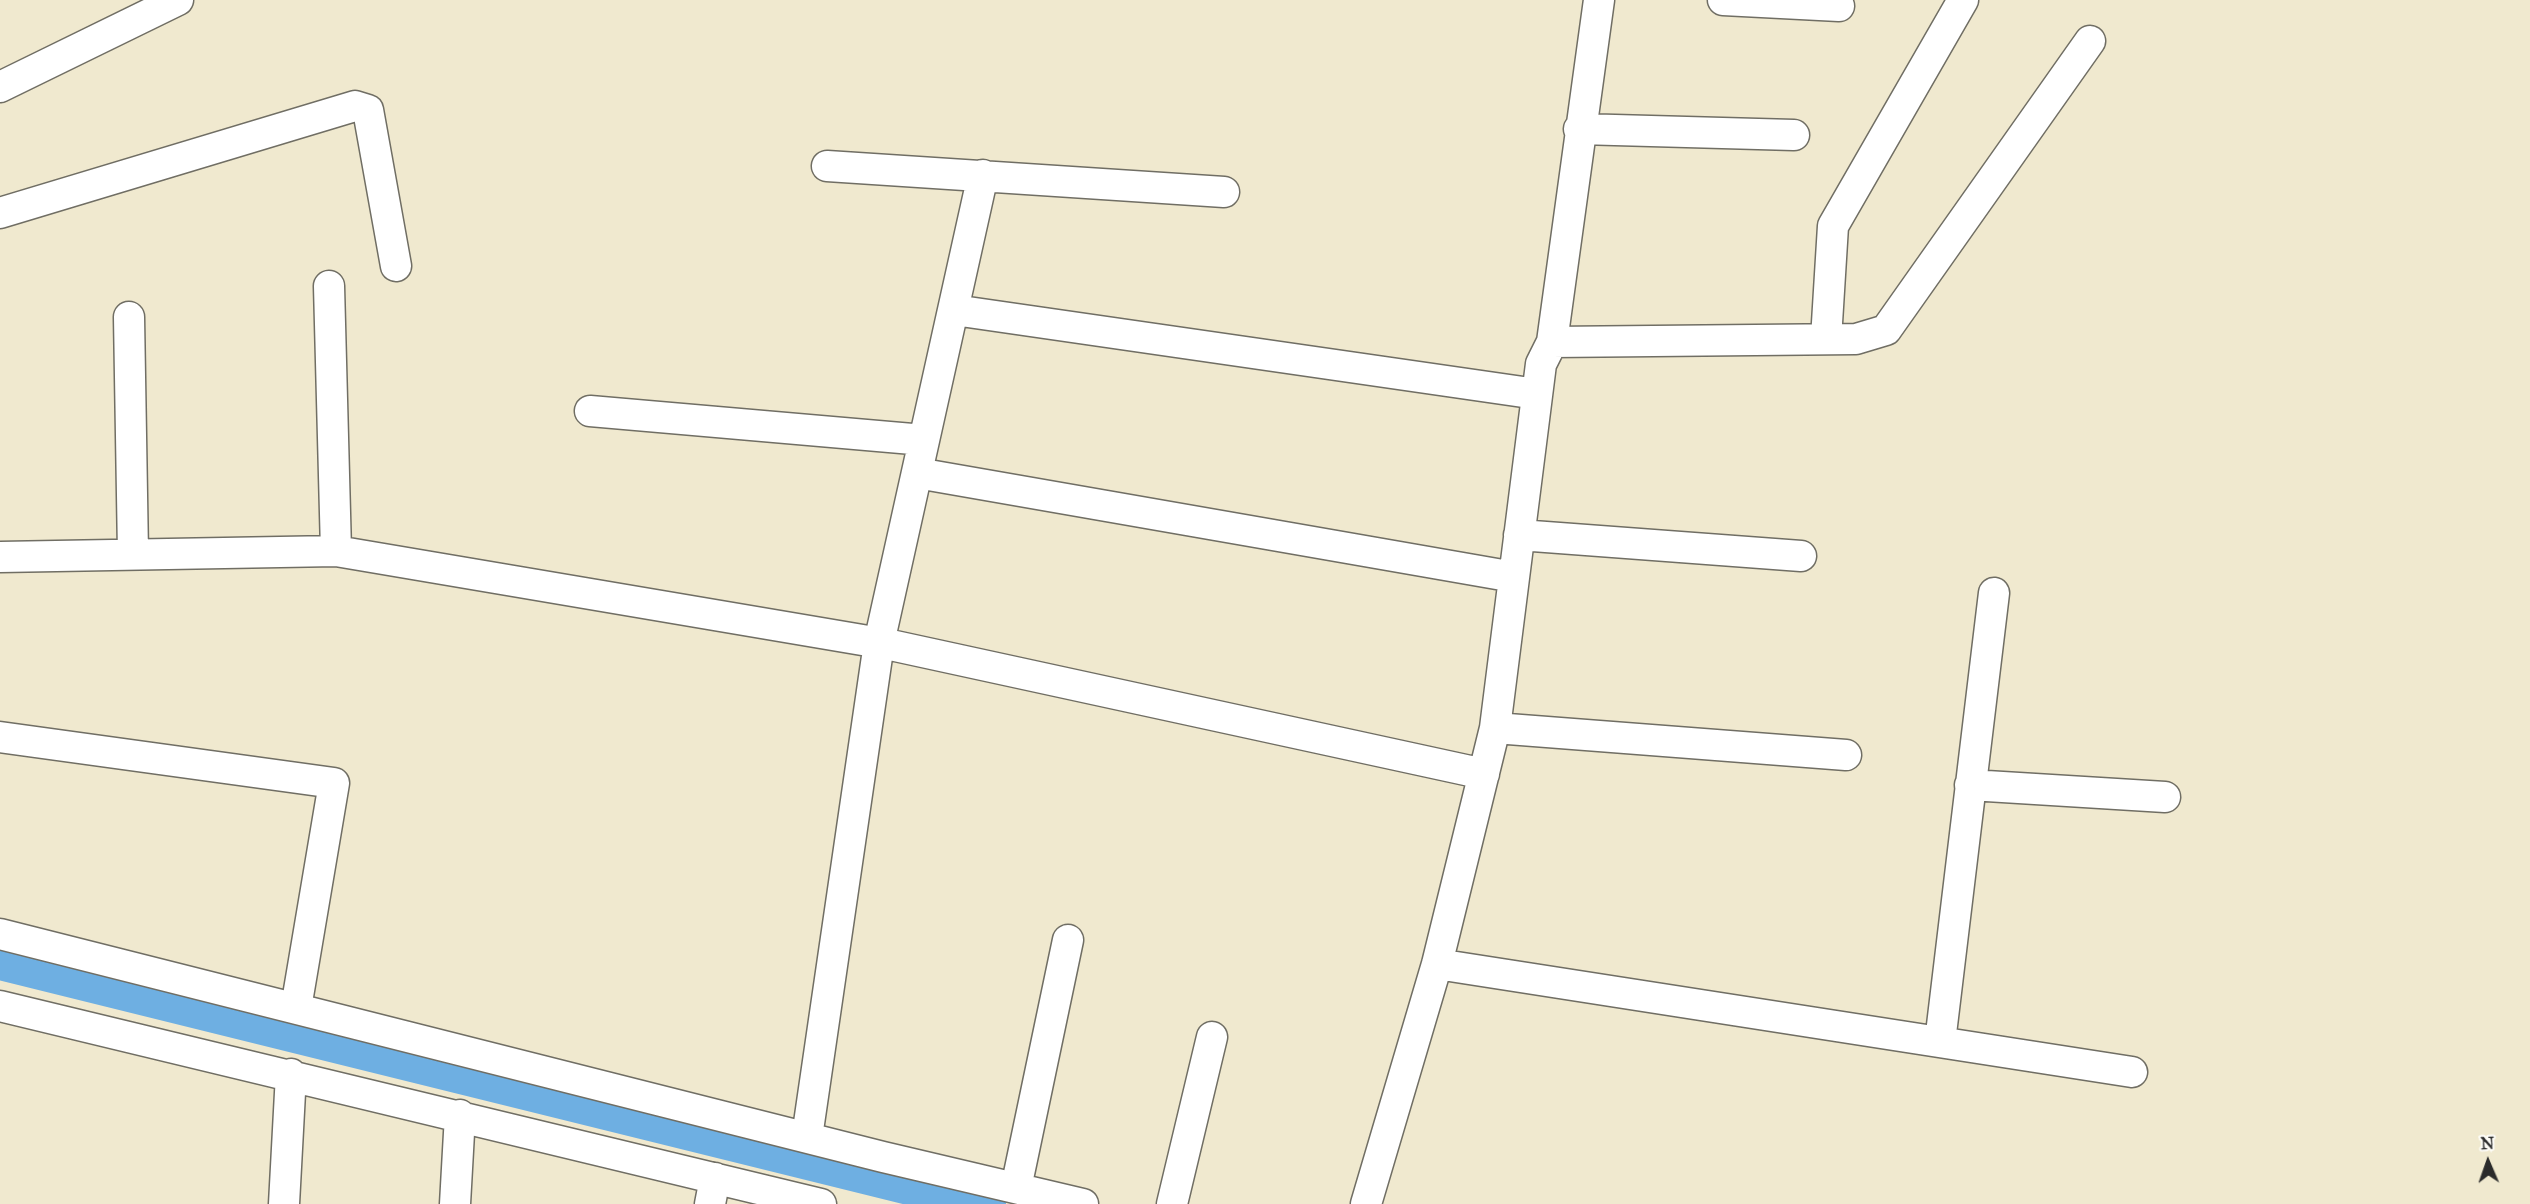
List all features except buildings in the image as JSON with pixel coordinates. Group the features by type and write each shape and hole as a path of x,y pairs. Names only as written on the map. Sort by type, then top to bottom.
{"street":[{"path":"0,87 178,0"},
{"path":"1366,1204 1437,964 1495,728 1541,364 1552,342 1579,129 1599,0"},
{"path":"1723,0 1839,6"},
{"path":"1826,339 1833,226 1963,0"},
{"path":"1552,342 1856,339 1886,330 2090,41"},
{"path":"0,213 354,106 368,110 396,266"},
{"path":"1579,129 1794,135"},
{"path":"827,166 1224,192"},
{"path":"807,1137 879,643 983,175"},
{"path":"329,286 336,550"},
{"path":"954,310 1537,394"},
{"path":"129,317 133,554"},
{"path":"590,411 924,440"},
{"path":"917,473 1514,577"},
{"path":"1519,535 1801,556"},
{"path":"0,557 336,550 879,643 1484,774"},
{"path":"1940,1042 1994,593"},
{"path":"1495,728 1846,755"},
{"path":"0,737 334,783 296,1008"},
{"path":"1970,785 2166,797"},
{"path":"0,934 1083,1204"},
{"path":"1016,1188 1068,940"},
{"path":"1437,964 2132,1072"},
{"path":"0,1006 460,1115 712,1191 821,1204"},
{"path":"1172,1204 1212,1036"},
{"path":"284,1204 291,1074"},
{"path":"455,1204 460,1115"}],"waterway":[{"path":"0,960 986,1204"}]}
